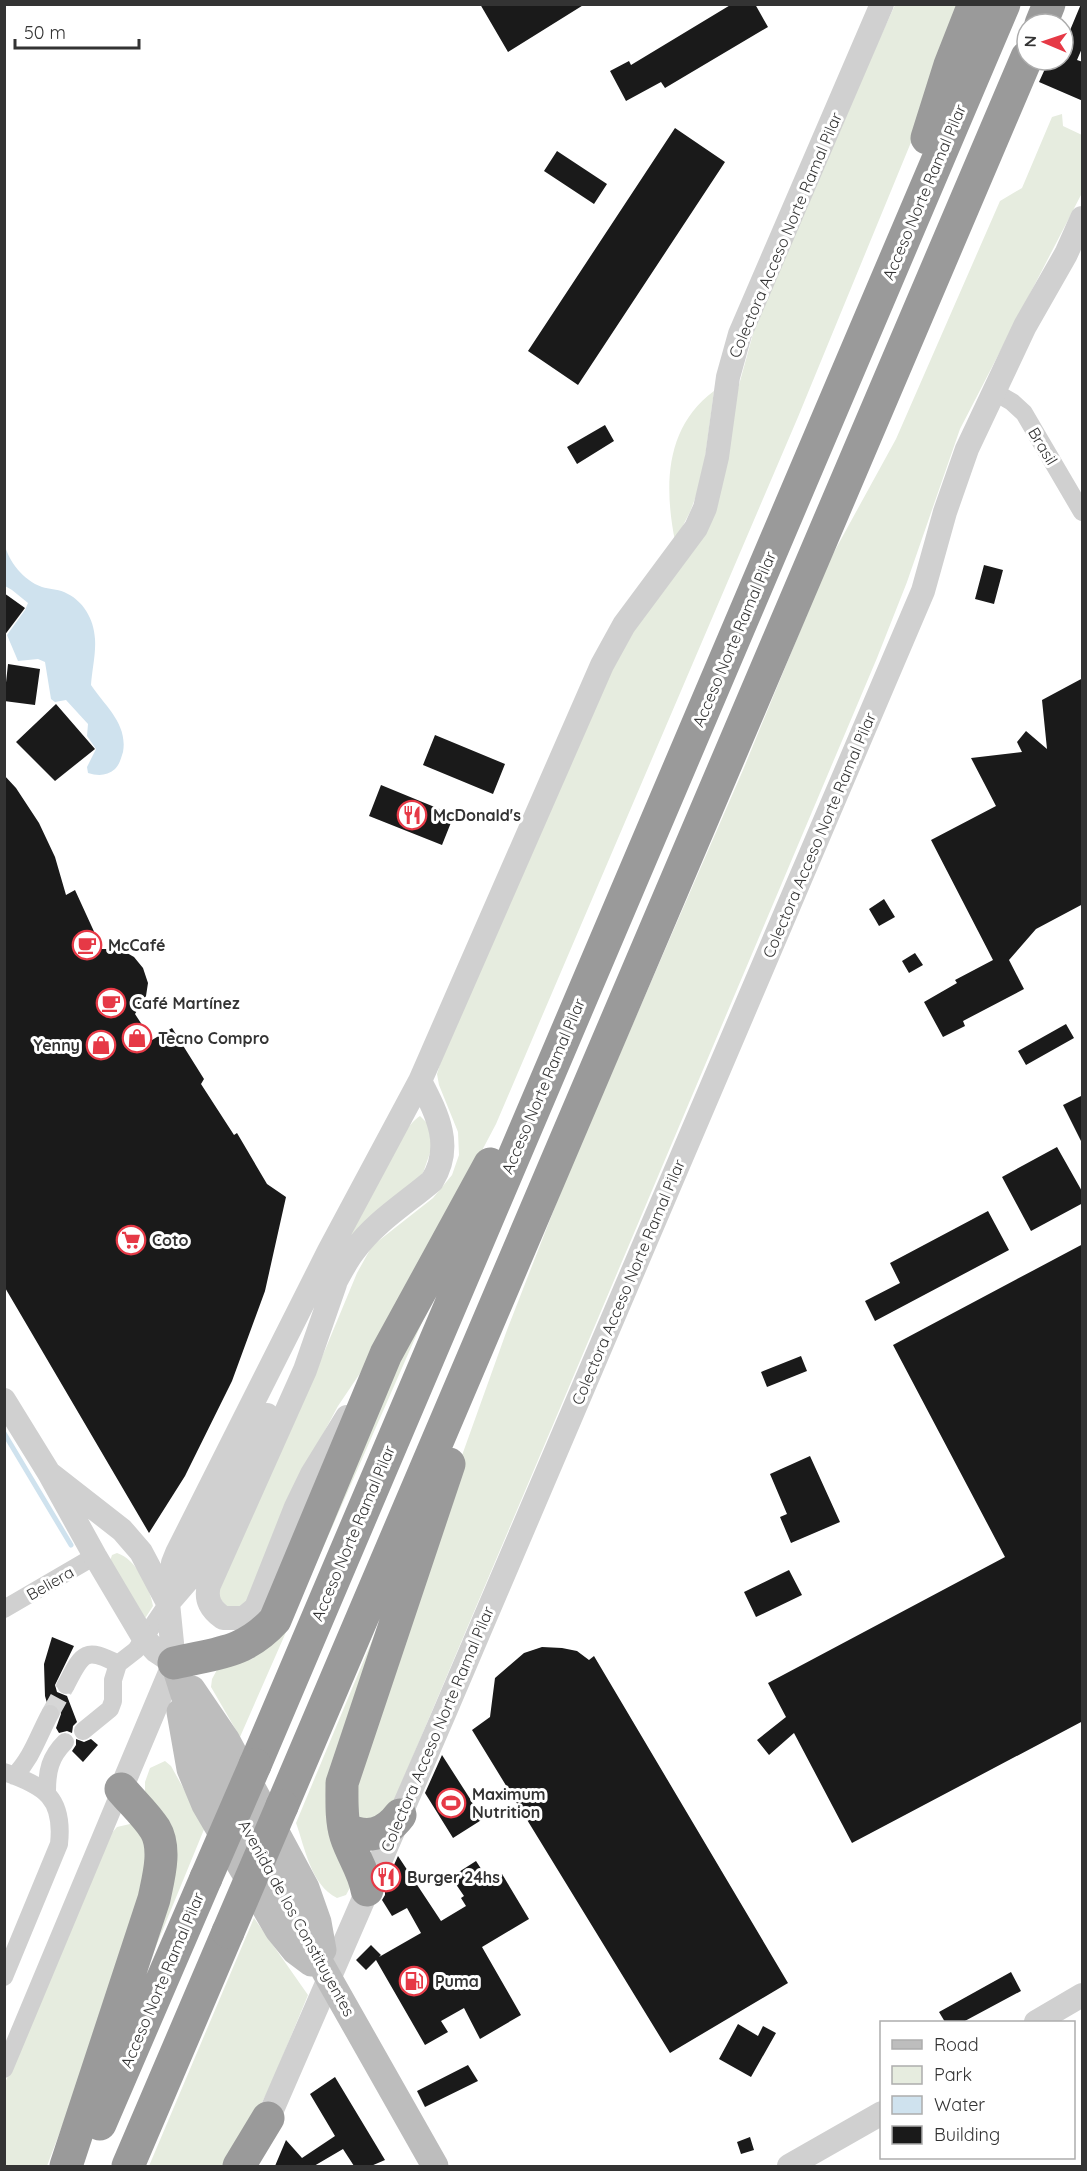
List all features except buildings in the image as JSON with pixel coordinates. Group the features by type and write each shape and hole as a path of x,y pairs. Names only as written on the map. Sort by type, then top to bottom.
{"highway":[{"path":"876,306 950,65 974,4"},
{"name":"Acceso Norte Ramal Pilar","path":"82,2166 255,1765 1004,4"},
{"path":"128,2166 1021,72"},
{"path":"829,522 894,425 1042,72"},
{"path":"174,1663 241,1647 261,1636 275,1620 386,1354 579,1002"},
{"path":"367,1890 365,1879 346,1835 342,1784 418,1553 477,1385 513,1261"},
{"path":"66,2166 154,1899 159,1870 160,1845 156,1830 121,1789"},
{"path":"345,1828 361,1834 380,1833 392,1826 400,1815"},
{"path":"239,2166 268,2118"}],"main road":[{"name":"Avenida de los Constituyentes","path":"174,1663 192,1720 272,1878 435,2166"}],"street":[{"name":"Colectora Acceso Norte Ramal Pilar","path":"168,1603 173,1563 177,1553 329,1251 420,1082 602,665 624,625 696,528 705,508 717,457 728,377 740,334 882,4"},
{"name":"Colectora Acceso Norte Ramal Pilar","path":"248,2166 923,591 945,512 967,448 1025,326 1066,254 1083,218"},
{"name":"Brasil","path":"993,391 1012,402 1024,413 1083,512"},
{"path":"83,1731 110,1709 113,1701 113,1680 118,1664 136,1650 168,1603 193,1574 296,1354 353,1252 372,1230 432,1181 437,1172 442,1150 441,1126 420,1082"},
{"path":"335,1284 305,1370 209,1585 208,1601 223,1618 244,1618 256,1608 296,1507 312,1474 386,1354"},
{"name":"Avenida de los Constituyentes","path":"4,1400 49,1473 143,1637 156,1651 174,1663"},
{"name":"Avenida de los Constituyentes","path":"49,1473 122,1530 141,1552 168,1603 174,1663"},
{"path":"95,1556 111,1545 123,1545 141,1552"},
{"name":"Beliera","path":"4,1609 95,1556"},
{"path":"66,1685 79,1659 89,1654 101,1655 118,1664"},
{"path":"4,2069 174,1663"},
{"path":"9,1774 24,1766 50,1714"},
{"path":"47,1791 48,1769 52,1756 64,1742"},
{"path":"4,1977 59,1844 61,1826 57,1808 47,1791 9,1774"},
{"path":"1038,2021 1083,1995"},
{"path":"789,2166 880,2115"}],"green space":[{"path":"954,4 965,11 798,417 496,1124 381,1342 338,1406 307,1464 246,1606 230,1610 215,1593 325,1350 357,1273 372,1246 433,1198 452,1175 459,1155 458,1132 439,1085 437,1074 441,1061 620,648 681,565 734,403 756,323 839,127 895,5"},
{"path":"1062,114 1063,126 1082,135 1082,193 960,429 907,582 877,658 394,1801 385,1813 364,1824 351,1804 437,1525 507,1330 569,1171 743,770 828,563 896,439 1000,201 1022,188 1052,117"},
{"path":"714,391 702,480 690,512 675,541 670,499 672,459 677,440 686,422 698,406"},
{"path":"420,1116 428,1124 432,1147 423,1173 344,1245 400,1138"},
{"path":"434,1295 240,1737 211,1687 212,1679 218,1668 252,1659 268,1644 373,1398"},
{"path":"117,1553 124,1556 136,1568 149,1591 153,1606 144,1620 110,1561 112,1555"},
{"path":"404,1564 355,1712 352,1884 346,1895 337,1898 328,1892 315,1875 296,1823"},
{"path":"165,1761 171,1766 205,1827 96,2092 164,1883 145,1800 145,1782 150,1768"},
{"path":"130,1824 139,1825 150,1838 131,1944 47,2166 5,2166 5,2083 105,1841 117,1827"},
{"path":"254,1918 308,1995 270,2087 229,2166 149,2166"}],"water":[{"path":"4,543 9,557 23,575 42,587 71,595 90,617 95,645 91,685 119,724 124,742 119,763 109,773 99,775 88,773 87,767 96,749 87,736 88,724 66,700 55,702 51,699 45,662 38,659 18,661 7,635 28,603 5,586"}],"waterway":[{"path":"4,1433 71,1545"}],"tunnel":[{"path":"50,1714 66,1685"}],"place":[{"name":"McDonald's","path":"412,815"},
{"name":"McCafé","path":"87,945"},
{"name":"Café Martínez","path":"111,1003"},
{"name":"Tecno Compro","path":"137,1038"},
{"name":"Yenny","path":"101,1045"},
{"name":"Coto","path":"131,1240"},
{"name":"Maximum Nutrition","path":"451,1803"},
{"name":"Burger 24hs","path":"386,1877"},
{"name":"Puma","path":"414,1981"}]}
